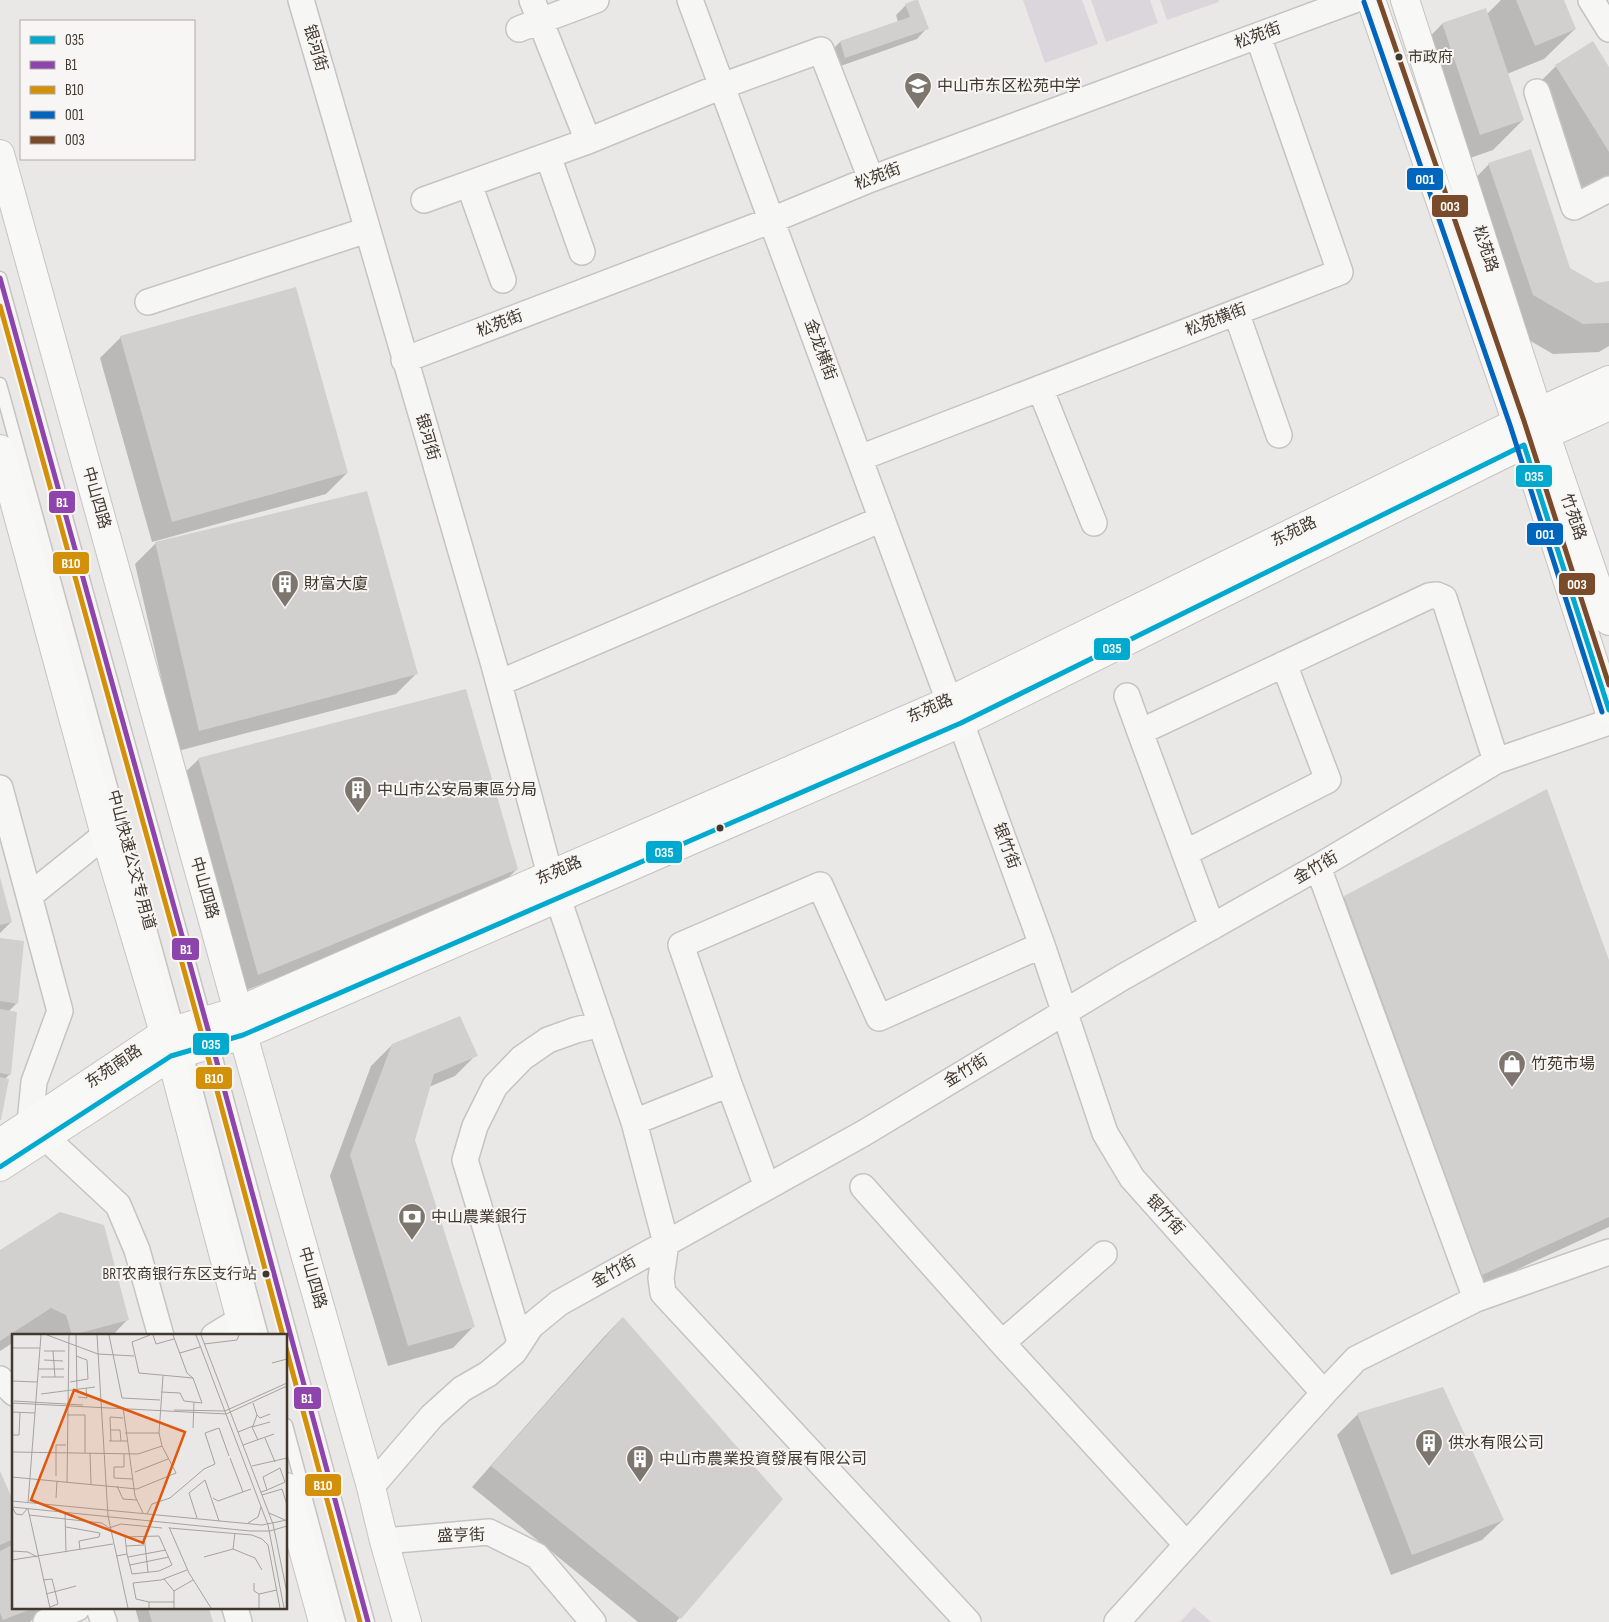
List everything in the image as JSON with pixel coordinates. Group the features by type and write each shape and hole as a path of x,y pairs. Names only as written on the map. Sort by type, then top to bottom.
{"street":[{"name":"银河街","path":"301,0 499,683 554,887 634,1122 666,1243"},
{"path":"588,142 530,16 596,0"},
{"name":"金龙横街","path":"690,0 955,712"},
{"name":"松苑街","path":"404,360 772,220 872,179 1354,0"},
{"name":"松苑路","path":"1371,0 1531,429"},
{"name":"松苑路","path":"1406,0 1531,429"},
{"path":"1592,0 1609,29"},
{"name":"松苑横街","path":"860,458 1340,272 1258,36"},
{"path":"424,200 588,142 722,86 822,50 872,179"},
{"path":"1537,92 1574,207 1609,189"},
{"name":"中山四路","path":"0,154 407,1622"},
{"path":"548,156 582,252"},
{"path":"468,184 503,280"},
{"path":"148,302 367,230"},
{"path":"1236,312 1279,435"},
{"name":"东苑路","path":"240,1023 955,712 1531,429 1609,380"},
{"path":"1040,388 1094,523"},
{"name":"东苑路","path":"1531,429 1609,406"},
{"name":"竹苑路","path":"1531,429 1609,621"},
{"name":"竹苑路","path":"1531,429 1609,710"},
{"path":"0,449 6,493 105,835 174,1043 242,1328 221,1334"},
{"path":"499,683 882,520"},
{"path":"1140,732 1429,596 1437,595 1444,598 1496,762"},
{"path":"1185,853 1328,780 1284,664"},
{"path":"1128,696 1212,927"},
{"name":"银竹街","path":"955,712 1042,945 1105,1133 1132,1178 1324,1393"},
{"name":"金竹街","path":"371,1487 432,1416 462,1389 488,1374 514,1352 530,1326 559,1303 864,1133 1065,1012 1318,867 1496,762 1609,722"},
{"path":"0,788 60,1011 34,1082 38,1130 118,1204 137,1250 160,1334"},
{"path":"29,896 105,835"},
{"path":"1318,867 1476,1299"},
{"path":"767,1187 681,945 820,885 879,1018 1042,945"},
{"name":"东苑南路","path":"0,1167 38,1130 174,1043 240,1023"},
{"path":"520,1342 465,1160 475,1126 495,1086 522,1058 548,1040 601,1024"},
{"path":"634,1122 729,1084"},
{"name":"东苑南路","path":"0,1143 38,1130"},
{"path":"863,1187 1002,1343 1186,1544"},
{"path":"666,1243 661,1278 663,1292 968,1622"},
{"path":"1117,1622 1356,1359 1476,1299 1609,1252"},
{"path":"1002,1343 1104,1254"},
{"path":"0,1379 12,1391"},
{"path":"288,1494 324,1622"},
{"name":"盛亨街","path":"384,1540 488,1532 537,1556 593,1622"},
{"path":"46,1622 72,1610"},
{"path":"100,1610 104,1622"}],"lane":[{"name":"中山快速公交专用道","path":"0,278 209,1032 368,1622"},
{"name":"中山快速公交专用道","path":"0,384 174,1043 261,1334"},
{"path":"288,1432 339,1622"}],"shaded area":[{"path":"1023,0 1082,0 1098,44 1045,63"},
{"path":"1091,0 1150,0 1158,23 1106,42"},
{"path":"1160,0 1219,0 1219,2 1167,20"},
{"path":"1194,1607 1211,1622 1180,1622"}],"building":[{"path":"918,0 929,29 845,58 840,41 910,17 905,4"},
{"path":"1516,0 1564,0 1576,29 1535,46"},
{"path":"1486,8 1524,120 1480,135 1442,23"},
{"path":"1593,41 1609,67 1609,152 1555,65"},
{"path":"1531,149 1570,268 1596,283 1609,281 1609,323 1583,324 1533,295 1488,163"},
{"path":"296,287 348,473 172,522 120,336"},
{"name":"財富大廈","path":"367,491 418,674 199,731 155,542"},
{"name":"中山市公安局東區分局","path":"466,689 518,869 258,975 198,758"},
{"name":"竹苑市場","path":"1547,789 1609,960 1609,1217 1482,1275 1344,896"},
{"path":"0,877 12,922 0,925"},
{"path":"0,938 24,941 18,1004 0,1001"},
{"path":"0,1009 17,1012 11,1075 0,1073"},
{"name":"中山農業銀行","path":"460,1016 478,1056 434,1074 415,1140 475,1327 408,1346 350,1155 392,1044"},
{"path":"0,1077 9,1079 1,1120 0,1120"},
{"path":"60,1212 104,1225 129,1320 72,1334 66,1315 51,1308 0,1341 0,1250"},
{"name":"中山市農業投資發展有限公司","path":"623,1317 783,1499 681,1619 491,1466"},
{"name":"供水有限公司","path":"1443,1387 1504,1520 1412,1555 1357,1413"},
{"path":"0,1471 12,1498 12,1540 0,1545"},
{"path":"12,1545 12,1610 29,1610 3,1620 0,1613 0,1551"},
{"path":"149,1610 210,1610 213,1622 152,1622"}],"transit line":[{"name":"003","path":"1379,0 1524,421 1609,685"},
{"name":"001","path":"1364,2 1510,425 1602,712"},
{"name":"B1","path":"0,278 212,1044 368,1622"},
{"name":"B10","path":"0,306 205,1046 282,1334"},
{"name":"035","path":"0,1167 171,1056 243,1035 961,723 1524,445 1609,710"},
{"name":"B10","path":"288,1355 360,1622"}],"place":[{"name":"市政府","path":"1399,57"},
{"name":"中山市东区松苑中学","path":"918,110"},
{"name":"財富大廈","path":"285,608"},
{"name":"中山市公安局東區分局","path":"358,814"},
{"name":"竹苑市場","path":"1512,1088"},
{"name":"中山農業銀行","path":"412,1241"},
{"name":"BRT农商银行东区支行站","path":"266,1274"},
{"name":"供水有限公司","path":"1429,1467"},
{"name":"中山市農業投資發展有限公司","path":"640,1483"}]}
